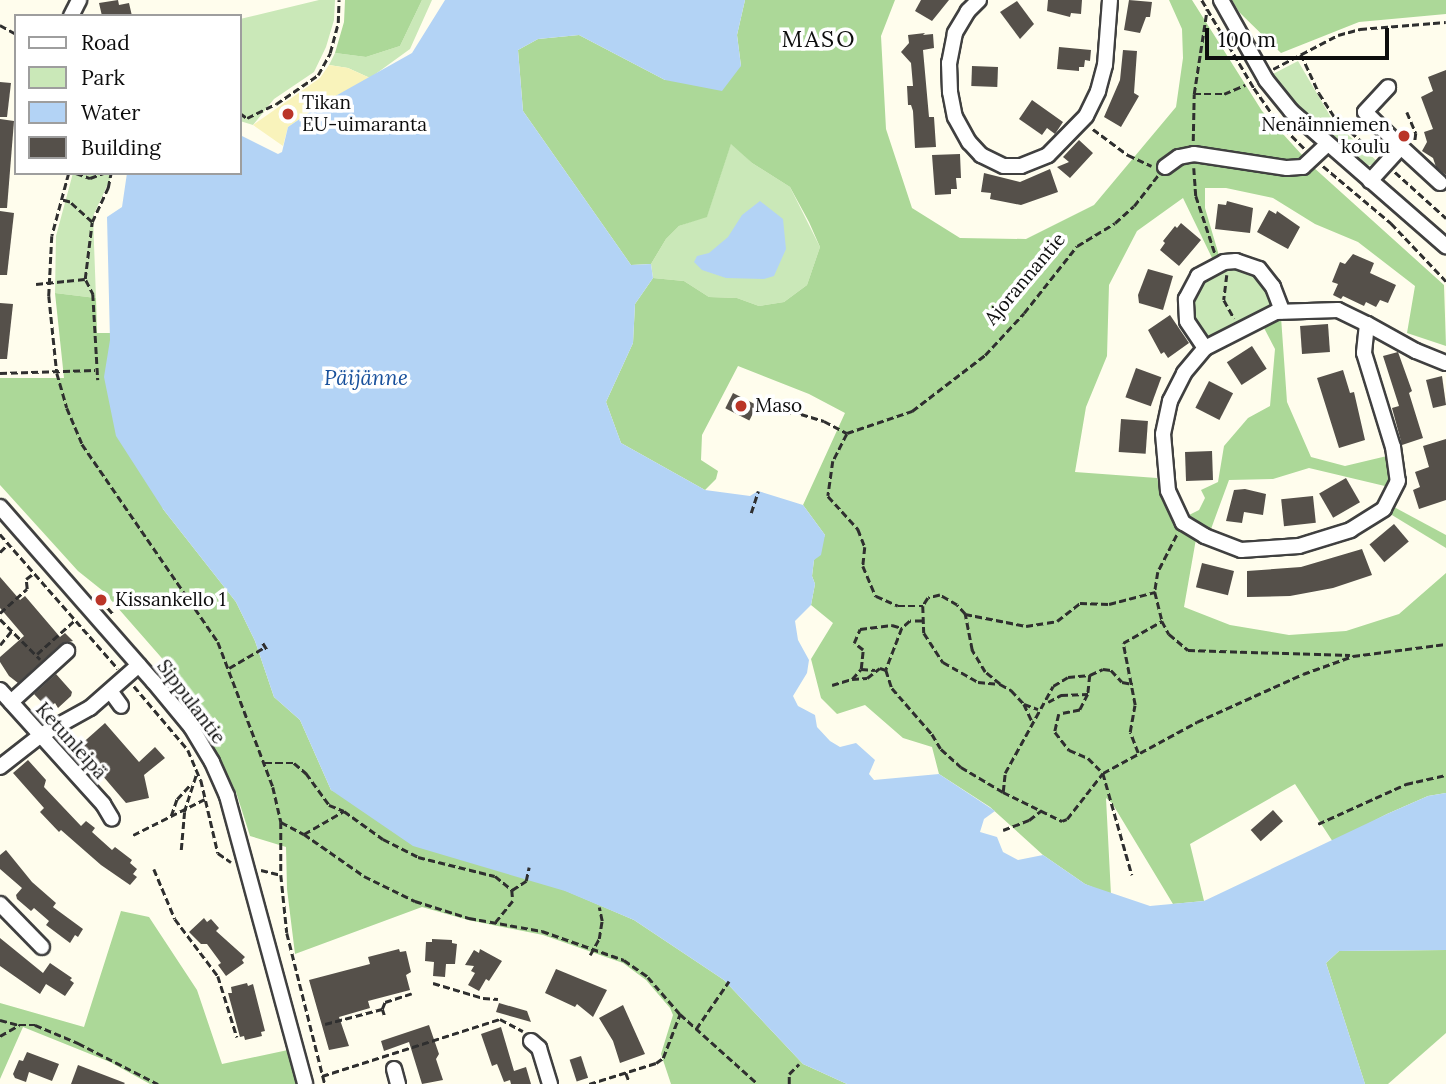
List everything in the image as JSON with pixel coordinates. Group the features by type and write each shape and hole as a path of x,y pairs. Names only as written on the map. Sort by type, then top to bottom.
{"street":[{"path":"979,0 968,11 955,33 949,63 955,117 969,142 981,155 1004,166 1021,166 1048,155 1082,121 1098,91 1105,65 1110,0"},
{"path":"1221,0 1266,80 1291,111 1446,246"},
{"path":"1388,87 1365,112 1440,183"},
{"path":"1165,167 1180,157 1194,154 1287,168 1303,167 1327,145"},
{"path":"1370,181 1386,163 1404,150"},
{"path":"1205,348 1187,321 1186,299 1198,276 1222,263 1236,261 1259,269 1273,287 1282,311"},
{"path":"1367,324 1364,353 1393,447 1398,481 1384,509 1352,530 1299,546 1241,550 1205,536 1183,523 1168,491 1163,434 1170,401 1184,373 1205,348 1282,311 1338,310 1367,324 1446,363"},
{"name":"Sippulantie","path":"0,507 191,727 228,796 305,1084"},
{"path":"11,702 67,651"},
{"path":"0,767 41,735 90,708 139,665"},
{"name":"Ketunleipä","path":"0,690 112,819"},
{"path":"111,692 121,706"},
{"path":"0,904 42,947"},
{"path":"531,1041 539,1048 550,1084"},
{"path":"394,1069 398,1084"}],"path":[{"path":"242,114 247,118 276,104 318,75 330,53 338,23 339,0"},
{"path":"1207,9 1191,123 1196,196 1227,279 1224,300 1240,330"},
{"path":"1271,70 1338,35 1360,29 1446,22"},
{"path":"1301,54 1319,93 1335,118 1446,218"},
{"path":"1194,94 1224,94 1245,85"},
{"path":"1404,150 1414,144 1416,134 1407,112"},
{"path":"1082,121 1128,155 1147,165 1165,167"},
{"name":"Ajorannantie","path":"848,433 912,411 976,363 1024,313 1077,246 1115,223 1134,206 1165,167"},
{"path":"68,175 52,236 48,284 57,373 82,444 218,642 265,763 281,822 281,875 287,933 325,1084"},
{"path":"82,175 90,178 98,175"},
{"path":"98,380 93,294 85,279 92,222 108,188 111,175"},
{"path":"62,200 70,202 92,222"},
{"path":"36,284 85,279"},
{"path":"0,373 96,370"},
{"path":"784,414 824,421 848,433 833,461 828,496 858,529 865,547 863,566 876,596 898,606 923,606"},
{"path":"751,513 758,491"},
{"path":"1183,523 1158,572 1155,592 1162,621 1169,634 1188,650 1353,656 1446,644"},
{"path":"0,534 173,730 197,771 207,799 218,853 235,863"},
{"path":"0,552 8,544"},
{"path":"0,613 27,589 26,579 34,573"},
{"path":"965,614 1026,626 1057,621 1080,603 1109,604 1155,592"},
{"path":"1000,684 978,682 943,662 924,633 923,606 928,598 940,595 957,605 965,614 972,650 985,672 1011,690 1024,704 1033,724"},
{"path":"0,619 37,654 46,668"},
{"path":"37,654 75,620"},
{"path":"922,621 910,621 902,628 886,670 892,688 932,734 941,749 961,766 1003,792 1062,821 1068,819 1102,772 1303,674 1353,656"},
{"path":"1138,753 1130,732 1135,705 1124,643 1162,621"},
{"path":"852,678 861,669 863,650 854,643 860,629 892,625 902,628"},
{"path":"0,645 12,630"},
{"path":"228,668 264,645 268,651"},
{"path":"832,685 852,678 867,678 880,667 886,670"},
{"path":"861,669 876,670"},
{"path":"1046,703 1054,686 1068,677 1090,675 1103,669 1111,670 1122,682 1133,684"},
{"path":"1090,675 1088,694 1080,710 1059,715 1055,732 1069,750 1088,758 1102,772 1132,875"},
{"path":"1003,792 1005,773 1033,724 1038,709 1060,695 1088,694"},
{"path":"1024,704 1038,709"},
{"path":"265,763 294,763 306,773 329,805 344,811 383,839 418,857 495,876 512,890 513,901 496,922"},
{"path":"181,850 184,812 197,771"},
{"path":"1318,824 1406,785 1446,775"},
{"path":"171,816 177,799 192,782"},
{"path":"133,835 207,799"},
{"path":"1003,830 1029,820 1042,810"},
{"path":"304,834 344,811"},
{"path":"281,822 304,834 364,876 415,901 542,931 624,960 648,977 680,1014 758,1084"},
{"path":"512,890 526,881 529,867"},
{"path":"154,869 175,919 218,976 237,1037"},
{"path":"257,869 281,875"},
{"path":"590,955 599,939 602,920 599,907"},
{"path":"696,1029 729,981"},
{"path":"433,983 483,999 498,999"},
{"path":"384,1015 382,1009 385,1002 412,993"},
{"path":"325,1024 382,1009"},
{"path":"589,1084 656,1063 663,1058 680,1014"},
{"path":"322,1076 500,1019 520,1027 531,1041"},
{"path":"0,1020 19,1025 35,1025 78,1042 158,1084"},
{"path":"0,1036 19,1025"},
{"path":"789,1084 789,1074 799,1064"},
{"path":"626,1073 629,1081"}],"green space":[{"path":"319,0 335,0 334,20 326,47 314,72 274,99 253,125 242,122 242,19"},
{"path":"345,0 422,0 400,46 366,57 335,53 344,22"},
{"path":"422,0 432,0 410,49 370,78 348,68 329,65 335,53 366,57 400,46"},
{"path":"745,0 895,0 881,36 886,129 912,208 960,238 1026,239 1094,205 1176,107 1183,58 1182,29 1169,0 1192,0 1262,111 1312,166 1444,285 1446,346 1407,333 1415,286 1358,242 1315,224 1273,198 1226,188 1205,188 1205,208 1220,259 1214,262 1183,198 1137,231 1109,285 1107,356 1086,407 1075,472 1157,478 1166,508 1176,526 1196,539 1184,607 1230,625 1289,635 1346,631 1399,614 1446,573 1446,793 1428,796 1333,842 1295,784 1190,844 1204,901 1173,904 1112,803 1106,798 1111,895 1085,884 1043,855 990,807 939,774 932,747 903,738 865,705 837,714 821,698 811,659 833,623 811,605 815,584 812,576 814,560 825,535 803,505 845,413 809,394 738,366 702,435 701,460 718,471 716,479 705,490 621,443 606,402 633,343 635,304 653,278 684,281 709,297 737,298 759,306 784,302 807,285 820,247 809,222 790,187 752,163 731,144 707,217 679,226 666,239 651,264 631,265 523,111 518,50 538,39 579,35 665,80 741,66 737,35"},
{"path":"1232,0 1446,0 1446,14 1359,22 1281,53 1239,12"},
{"path":"1298,61 1333,121 1379,163 1366,166 1296,107 1271,75"},
{"path":"731,143 752,163 790,187 820,247 807,285 784,302 759,306 737,298 709,297 684,281 653,278 651,264 666,239 679,226 707,216"},
{"path":"72,175 112,175 93,216 96,298 55,293 56,236"},
{"path":"1232,263 1262,274 1274,307 1205,338 1193,311 1195,292 1205,277"},
{"path":"55,293 96,298 97,333 110,333 163,509 236,602 255,641 274,697 300,720 331,790 634,920 724,980 803,1064 847,1084 671,1084 661,1054 673,1015 646,980 623,963 543,935 468,920 422,907 295,954 287,889 286,847 250,836 236,792 199,721 171,683 174,672 103,591 78,571 0,485 0,378 64,378"},
{"path":"1281,317 1287,402 1311,457 1345,466 1387,456 1391,479 1389,487 1309,468 1273,479 1229,480 1211,529 1187,516 1199,510 1205,498 1201,490 1218,482 1224,446 1248,418 1270,406 1275,349 1263,326"},
{"path":"1394,507 1446,535 1446,548 1387,512"},
{"path":"121,911 149,917 197,990 222,1064 288,1050 297,1084 150,1084 110,1062 23,1027 0,1079 0,1003 84,1027"},
{"path":"1446,950 1446,1033 1388,1084 1365,1084 1326,963 1339,951"}],"sand":[{"name":"Tikan EU-uimaranta","path":"329,65 348,68 370,78 323,103 288,127 283,146 253,125 320,78"}],"water":[{"name":"Päijänne","path":"445,0 745,0 737,35 741,66 722,91 665,80 579,35 538,39 518,50 523,111 631,265 651,264 653,278 635,304 633,343 606,402 621,443 705,490 750,496 758,491 803,505 825,535 821,555 814,560 812,576 815,584 811,605 795,621 798,640 809,660 807,673 793,696 798,706 815,715 817,727 830,741 840,747 856,743 875,760 869,774 874,780 939,774 995,811 984,819 980,832 997,837 1003,852 1018,860 1043,855 1085,884 1150,906 1204,901 1387,814 1428,796 1446,793 1446,950 1339,951 1326,963 1365,1084 847,1084 803,1064 724,980 634,920 565,891 413,846 331,790 300,720 274,697 255,641 236,602 163,509 116,436 104,377 110,340 107,217 122,207 127,175 242,175 242,136 278,154 282,152 288,127 323,103 412,53"},
{"path":"760,201 783,219 786,249 774,276 764,279 726,278 702,270 694,262 697,256 709,253 728,237 742,215"}],"building":[{"path":"118,0 119,5 129,3 132,14 102,14 99,3"},
{"path":"921,0 949,0 932,21 915,11"},
{"path":"1048,0 1082,0 1081,14 1071,13 1070,17 1047,11"},
{"path":"1129,0 1152,2 1150,17 1146,17 1140,33 1124,30"},
{"path":"1017,1 1034,24 1020,39 1000,12"},
{"path":"925,33 923,35 933,34 934,48 923,50 929,117 934,117 936,147 915,148 913,111 911,105 908,105 907,86 913,86 911,63 901,52 909,43 908,35"},
{"path":"1059,47 1091,50 1090,61 1085,60 1084,67 1079,67 1079,71 1057,69"},
{"path":"1123,50 1137,51 1134,93 1139,96 1121,127 1104,117 1120,80"},
{"path":"972,66 998,67 997,87 971,86"},
{"path":"1446,70 1446,175 1436,167 1433,158 1422,151 1427,142 1424,132 1433,129 1421,97 1433,91 1428,77"},
{"path":"0,82 11,83 7,117 0,117"},
{"path":"1032,100 1063,122 1055,134 1047,128 1042,135 1019,119"},
{"path":"0,119 14,121 7,208 0,208"},
{"path":"1079,140 1093,153 1070,178 1057,167 1069,162 1063,157"},
{"path":"960,154 961,178 956,178 957,189 951,189 951,194 935,195 932,155"},
{"path":"1050,169 1058,192 1021,205 990,199 991,193 981,192 984,173 1020,182"},
{"path":"1227,201 1253,208 1250,233 1215,229 1218,204 1226,205"},
{"path":"1269,210 1276,214 1277,211 1300,227 1288,249 1257,232"},
{"path":"0,211 14,213 7,275 0,275"},
{"path":"1181,223 1201,240 1179,266 1160,250 1165,243 1163,241 1175,226 1177,228"},
{"path":"1353,254 1374,263 1370,273 1396,285 1388,303 1380,300 1376,307 1366,302 1364,306 1343,296 1341,299 1333,295 1338,284 1332,282 1340,262 1345,264"},
{"path":"1148,269 1173,276 1163,310 1139,303 1138,295"},
{"path":"0,303 13,304 7,359 0,359"},
{"path":"1170,315 1189,343 1168,358 1164,352 1161,354 1148,330"},
{"path":"1328,324 1330,352 1302,354 1300,326"},
{"path":"1252,346 1267,369 1242,385 1227,362"},
{"path":"1398,352 1412,391 1409,393 1423,438 1402,445 1392,408 1399,406 1383,356"},
{"path":"1136,368 1161,377 1151,406 1125,397"},
{"path":"1343,370 1350,393 1354,392 1365,440 1339,448 1317,378"},
{"path":"1442,376 1446,405 1433,408 1426,380"},
{"path":"1209,381 1233,393 1219,420 1195,408"},
{"name":"Maso","path":"733,393 757,405 749,420 725,408"},
{"path":"1121,419 1148,421 1146,454 1119,452"},
{"path":"1446,439 1446,500 1419,509 1413,490 1420,487 1415,472 1429,467 1423,446"},
{"path":"1212,451 1213,480 1186,481 1185,452"},
{"path":"1346,478 1360,502 1333,518 1319,494"},
{"path":"1245,489 1266,494 1263,515 1244,512 1242,523 1226,521 1234,490"},
{"path":"1313,496 1316,523 1284,526 1281,499"},
{"path":"1394,524 1409,542 1384,562 1369,545"},
{"path":"1362,549 1372,575 1333,588 1290,596 1247,597 1247,571 1301,567"},
{"path":"1202,563 1234,571 1228,595 1196,587"},
{"path":"0,577 20,600 25,596 60,637 65,633 73,641 61,644 18,683 9,676 0,662 0,657 24,636 0,608"},
{"path":"56,674 72,692 58,708 55,703 48,709 34,694"},
{"path":"105,723 139,762 155,747 165,758 144,775 149,798 126,803 78,747"},
{"path":"28,760 46,780 44,787 81,826 86,821 95,828 92,832 112,850 115,847 132,860 130,863 137,869 133,874 137,877 130,885 101,865 61,830 59,832 40,812 44,808 13,773"},
{"path":"1273,810 1283,821 1261,841 1251,830"},
{"path":"6,850 32,882 56,903 53,907 83,929 78,937 75,935 70,943 46,925 49,921 34,908 31,911 17,899 16,895 22,888 0,869 0,855"},
{"path":"204,918 207,922 211,919 219,928 216,931 245,957 242,960 244,963 226,976 218,965 221,963 207,944 201,944 189,932"},
{"path":"0,938 43,973 50,963 72,978 70,980 74,983 65,996 46,984 40,994 0,966"},
{"path":"432,939 452,940 452,943 457,944 455,964 446,964 445,977 433,976 434,962 425,961 426,942 432,942"},
{"path":"399,949 400,952 406,951 411,972 406,975 410,990 368,1001 370,1008 339,1017 349,1046 329,1050 309,980 370,964 368,957"},
{"path":"480,949 502,961 479,991 468,985 475,973 471,971 474,966 465,965 474,950 479,953"},
{"path":"556,969 607,990 593,1017 577,1004 575,1007 545,993"},
{"path":"247,983 248,986 253,984 265,1031 261,1032 262,1036 245,1040 244,1036 240,1037 228,993 232,993 231,987"},
{"path":"499,1003 527,1011 531,1022 496,1012"},
{"path":"623,1005 645,1054 620,1063 613,1041 599,1018"},
{"path":"429,1025 439,1054 436,1059 443,1080 422,1084 409,1042 384,1051 381,1041"},
{"path":"501,1027 514,1071 526,1067 531,1084 511,1084 510,1080 504,1082 497,1064 492,1066 481,1034"},
{"path":"27,1052 59,1064 52,1081 29,1072 26,1082 15,1078 13,1074 19,1060 23,1061"},
{"path":"581,1056 588,1078 577,1082 570,1060"},
{"path":"78,1065 125,1083 71,1084"}],"place":[{"name":"Tikan EU-uimaranta","path":"288,114"},
{"name":"Nenäinniemen koulu","path":"1404,136"},
{"name":"Maso","path":"741,406"},
{"name":"Kissankello 1","path":"101,600"}],"district":[{"name":"MASO","path":"819,39"}]}
